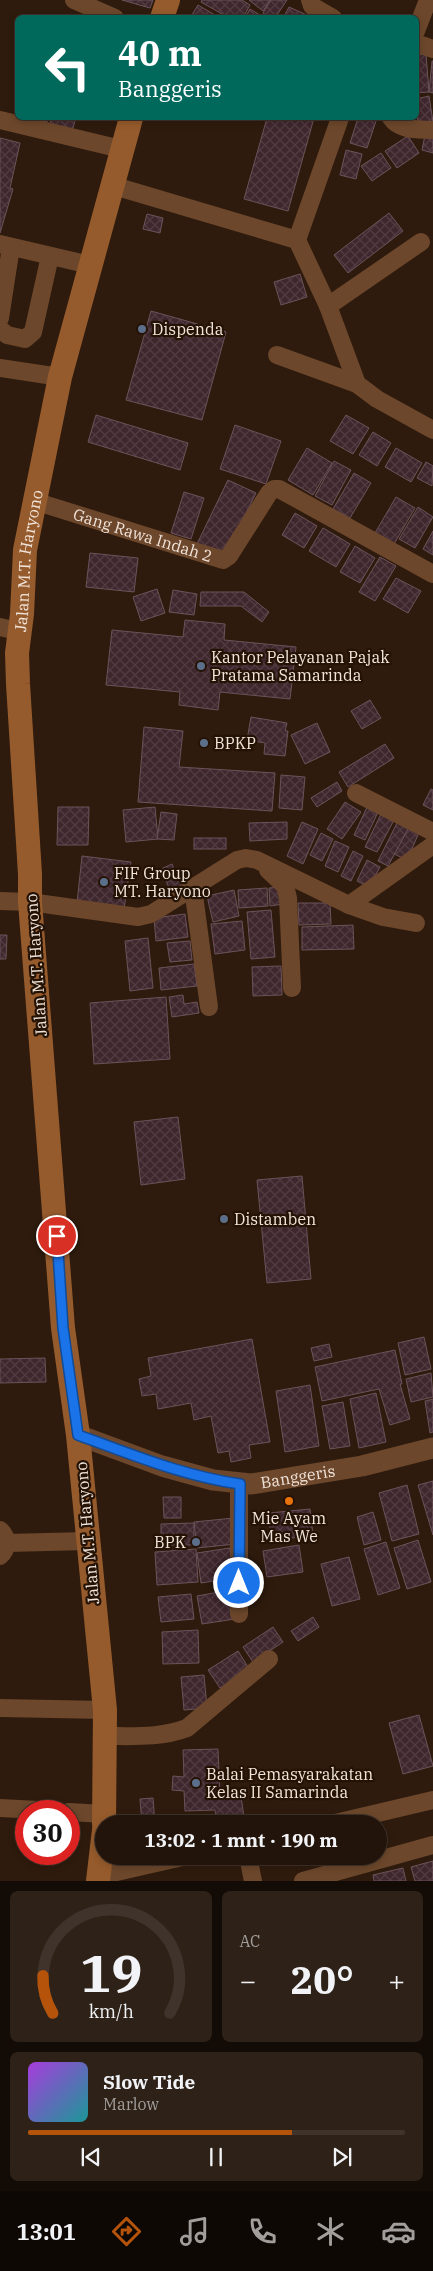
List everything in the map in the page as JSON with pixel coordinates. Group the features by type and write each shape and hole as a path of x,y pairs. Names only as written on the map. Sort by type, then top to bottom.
{"main road":[{"path":"163,15 168,0"},
{"name":"Jalan M.T. Haryono","path":"105,1815 105,1710 78,1435 63,1328 30,902 17,653 10,629 34,500 60,378 87,264 130,120"},
{"name":"Jalan M.T. Haryono","path":"99,1878 100,1865"}],"street":[{"path":"74,0 108,15"},
{"path":"310,0 312,6 328,15"},
{"path":"419,23 428,0"},
{"path":"419,44 433,49"},
{"path":"0,120 121,149"},
{"path":"339,120 297,240 328,306 357,384"},
{"path":"392,120 406,129 433,130"},
{"path":"112,184 297,240"},
{"path":"328,306 421,242"},
{"path":"0,318 6,246 87,264"},
{"path":"0,330 7,335 25,338 33,332 53,256"},
{"path":"277,355 357,384 377,399 433,430"},
{"path":"0,368 60,378"},
{"name":"Gang Rawa Indah 2","path":"34,500 223,560 229,556 269,493 274,489 433,574"},
{"path":"356,793 433,832"},
{"path":"349,905 433,845"},
{"path":"0,902 30,902 138,917 151,914 237,860 246,858 257,860 349,905 383,917 416,923"},
{"path":"257,860 285,886 288,898 292,988"},
{"path":"193,888 209,1007"},
{"name":"Banggeris","path":"78,1435 162,1466 213,1480 240,1484 281,1481 362,1466 433,1448"},
{"path":"239,1614 240,1484"},
{"path":"2,1543 87,1541"},
{"path":"105,1736 158,1735 187,1728 227,1692 269,1660"},
{"path":"0,1708 105,1710"},
{"path":"369,1815 433,1800"},
{"path":"0,1808 15,1809"},
{"path":"80,1815 95,1820"},
{"path":"303,1881 347,1875 433,1845"},
{"path":"99,1878 151,1865"},
{"path":"250,1865 253,1881"}],"building":[{"path":"122,0 153,0 150,8"},
{"path":"202,0 242,0 250,5 245,15 224,15 201,2"},
{"path":"249,0 270,0 263,11"},
{"path":"271,0 287,0 277,15 265,15 263,13"},
{"path":"198,5 215,15 192,15"},
{"path":"289,7 307,15 285,15"},
{"path":"250,9 260,15 247,15"},
{"path":"426,54 429,92 419,93 419,55"},
{"path":"433,61 433,93 429,92"},
{"path":"429,96 433,122 418,125 419,98"},
{"path":"51,120 75,120 72,131 49,126"},
{"path":"266,120 313,120 288,211 244,199"},
{"path":"357,120 376,120 367,148 350,143"},
{"path":"425,135 433,136 433,153 422,150"},
{"path":"408,136 419,153 397,168 385,151"},
{"path":"0,138 20,143 10,188 13,189 0,233"},
{"path":"346,150 362,154 356,179 340,175"},
{"path":"381,153 391,168 372,181 361,166"},
{"path":"389,213 403,231 348,273 334,255"},
{"path":"147,214 163,218 160,233 143,229"},
{"path":"300,274 307,297 281,305 274,282"},
{"path":"151,311 226,332 202,420 126,400"},
{"path":"96,415 188,443 180,470 88,442"},
{"path":"346,415 369,428 353,454 330,441"},
{"path":"235,425 281,441 266,484 220,469"},
{"path":"373,432 391,443 377,466 359,455"},
{"path":"307,448 332,463 313,495 288,480"},
{"path":"396,448 422,463 411,482 385,467"},
{"path":"334,461 351,470 332,505 315,496"},
{"path":"426,462 433,466 432,486 417,478"},
{"path":"354,473 371,483 350,518 333,509"},
{"path":"228,480 256,493 223,559 196,546"},
{"path":"184,492 204,498 191,539 171,533"},
{"path":"396,497 415,508 394,544 375,533"},
{"path":"418,507 433,517 415,548 399,539"},
{"path":"295,513 317,526 304,548 282,535"},
{"path":"323,528 350,544 336,567 309,551"},
{"path":"433,531 433,555 423,549"},
{"path":"355,546 375,558 360,583 340,572"},
{"path":"90,553 138,558 134,592 86,587"},
{"path":"380,557 396,566 375,601 359,592"},
{"path":"396,578 421,591 408,613 383,599"},
{"path":"157,589 165,613 141,621 133,597"},
{"path":"173,590 197,594 194,615 169,612"},
{"path":"201,592 244,592 269,612 262,622 241,606 200,606"},
{"name":"Kantor Pelayanan Pajak Pratama Samarinda","path":"185,620 225,624 224,640 296,647 290,699 220,692 218,710 179,705 180,692 106,685 112,630 183,637"},
{"path":"370,700 381,718 362,729 351,711"},
{"path":"251,717 287,723 285,731 288,731 285,756 264,754 265,743 247,740"},
{"path":"317,723 330,752 305,764 291,735"},
{"path":"144,727 183,731 179,767 275,773 272,811 138,802"},
{"path":"385,744 394,758 348,787 339,772"},
{"path":"281,775 305,777 302,810 279,808"},
{"path":"337,782 342,791 317,807 311,798"},
{"path":"431,789 433,790 433,810 423,805"},
{"path":"345,802 361,812 342,839 327,829"},
{"path":"368,805 379,810 365,840 354,835"},
{"path":"58,807 89,807 88,845 57,845"},
{"path":"155,807 158,839 126,842 123,810"},
{"path":"161,812 177,814 174,840 157,839"},
{"path":"381,814 394,820 377,852 365,847"},
{"path":"287,822 287,839 250,841 249,823"},
{"path":"302,822 318,829 303,864 287,856"},
{"path":"406,822 421,828 407,860 392,853"},
{"path":"397,823 408,829 388,866 378,861"},
{"path":"321,833 333,839 322,861 310,855"},
{"path":"194,838 226,838 226,849 194,849"},
{"path":"335,841 349,847 338,872 325,866"},
{"path":"353,851 363,856 351,881 341,876"},
{"name":"FIF Group MT. Haryono","path":"82,856 131,862 124,909 77,903"},
{"path":"367,860 380,867 369,887 357,881"},
{"path":"172,864 184,892 173,897 161,869"},
{"path":"281,887 283,904 270,906 269,888"},
{"path":"267,888 268,906 239,908 238,890"},
{"path":"234,890 239,916 213,922 207,896"},
{"path":"298,903 330,903 331,924 299,925"},
{"path":"271,910 275,957 251,959 247,912"},
{"path":"185,914 188,937 156,941 154,918"},
{"path":"242,921 245,950 215,954 211,924"},
{"path":"353,925 354,949 302,950 302,927"},
{"path":"0,935 7,935 6,959 0,959"},
{"path":"148,938 153,988 130,991 125,941"},
{"path":"190,941 192,960 170,962 167,943"},
{"path":"194,964 197,986 161,990 159,968"},
{"path":"281,966 282,995 253,996 252,967"},
{"path":"183,995 184,1004 197,1002 199,1013 172,1017 169,997"},
{"path":"166,997 170,1059 94,1064 90,1003"},
{"path":"178,1117 185,1179 141,1185 134,1122"},
{"path":"302,1176 311,1279 267,1283 257,1180"},
{"path":"424,1337 431,1369 405,1375 398,1343"},
{"path":"252,1339 270,1442 249,1445 251,1458 231,1462 229,1451 218,1453 211,1416 194,1420 191,1403 158,1409 156,1394 142,1396 139,1379 151,1376 148,1358"},
{"path":"329,1344 332,1357 314,1361 311,1348"},
{"path":"395,1350 402,1384 400,1384 410,1419 390,1425 379,1389 322,1401 315,1367"},
{"path":"45,1358 46,1382 0,1383 0,1359"},
{"path":"431,1373 433,1397 411,1402 406,1379"},
{"path":"310,1385 319,1446 285,1452 276,1391"},
{"path":"376,1393 386,1442 359,1448 350,1399"},
{"path":"433,1399 433,1432 430,1433 425,1401"},
{"path":"343,1402 350,1446 330,1449 322,1406"},
{"path":"433,1481 433,1535 418,1485"},
{"path":"407,1485 419,1534 392,1541 379,1493"},
{"path":"163,1497 181,1497 181,1518 164,1518"},
{"path":"310,1509 313,1536 271,1540 269,1513"},
{"path":"373,1512 381,1540 364,1545 357,1517"},
{"path":"234,1518 236,1544 197,1548 194,1522"},
{"path":"194,1523 194,1545 161,1545 161,1524"},
{"path":"418,1540 431,1582 407,1589 394,1548"},
{"path":"386,1542 400,1588 378,1595 364,1549"},
{"path":"299,1545 303,1572 267,1577 263,1551"},
{"path":"230,1548 234,1578 201,1583 197,1553"},
{"path":"196,1549 198,1582 157,1585 155,1552"},
{"path":"349,1557 360,1599 332,1606 321,1564"},
{"path":"230,1590 235,1619 202,1624 197,1596"},
{"path":"191,1594 194,1619 161,1622 158,1597"},
{"path":"313,1617 319,1627 298,1641 291,1631"},
{"path":"273,1627 283,1642 253,1662 243,1647"},
{"path":"198,1630 199,1663 163,1664 162,1632"},
{"path":"238,1651 250,1670 220,1688 208,1670"},
{"path":"204,1675 207,1708 184,1710 181,1677"},
{"path":"419,1715 433,1766 403,1774 389,1723"},
{"name":"Balai Pemasyarakatan Kelas II Samarinda","path":"218,1749 220,1794 240,1790 244,1815 216,1815 215,1810 185,1811 184,1791 172,1790 173,1776 184,1777 183,1750"},
{"path":"153,1798 154,1815 141,1815 140,1799"},
{"path":"433,1861 433,1881 415,1881 411,1867"},
{"path":"403,1868 406,1881 374,1881 373,1875"}],"place":[{"name":"Dispenda","path":"142,329"},
{"name":"Kantor Pelayanan Pajak Pratama Samarinda","path":"201,666"},
{"name":"BPKP","path":"204,743"},
{"name":"FIF Group MT. Haryono","path":"104,882"},
{"name":"Distamben","path":"224,1219"},
{"name":"Mie Ayam Mas We","path":"289,1501"},
{"name":"BPK","path":"196,1542"},
{"name":"Balai Pemasyarakatan Kelas II Samarinda","path":"196,1783"}],"route":[{"path":"57,1236 63,1328 78,1435 162,1466 213,1480 240,1484 239,1583"}]}
